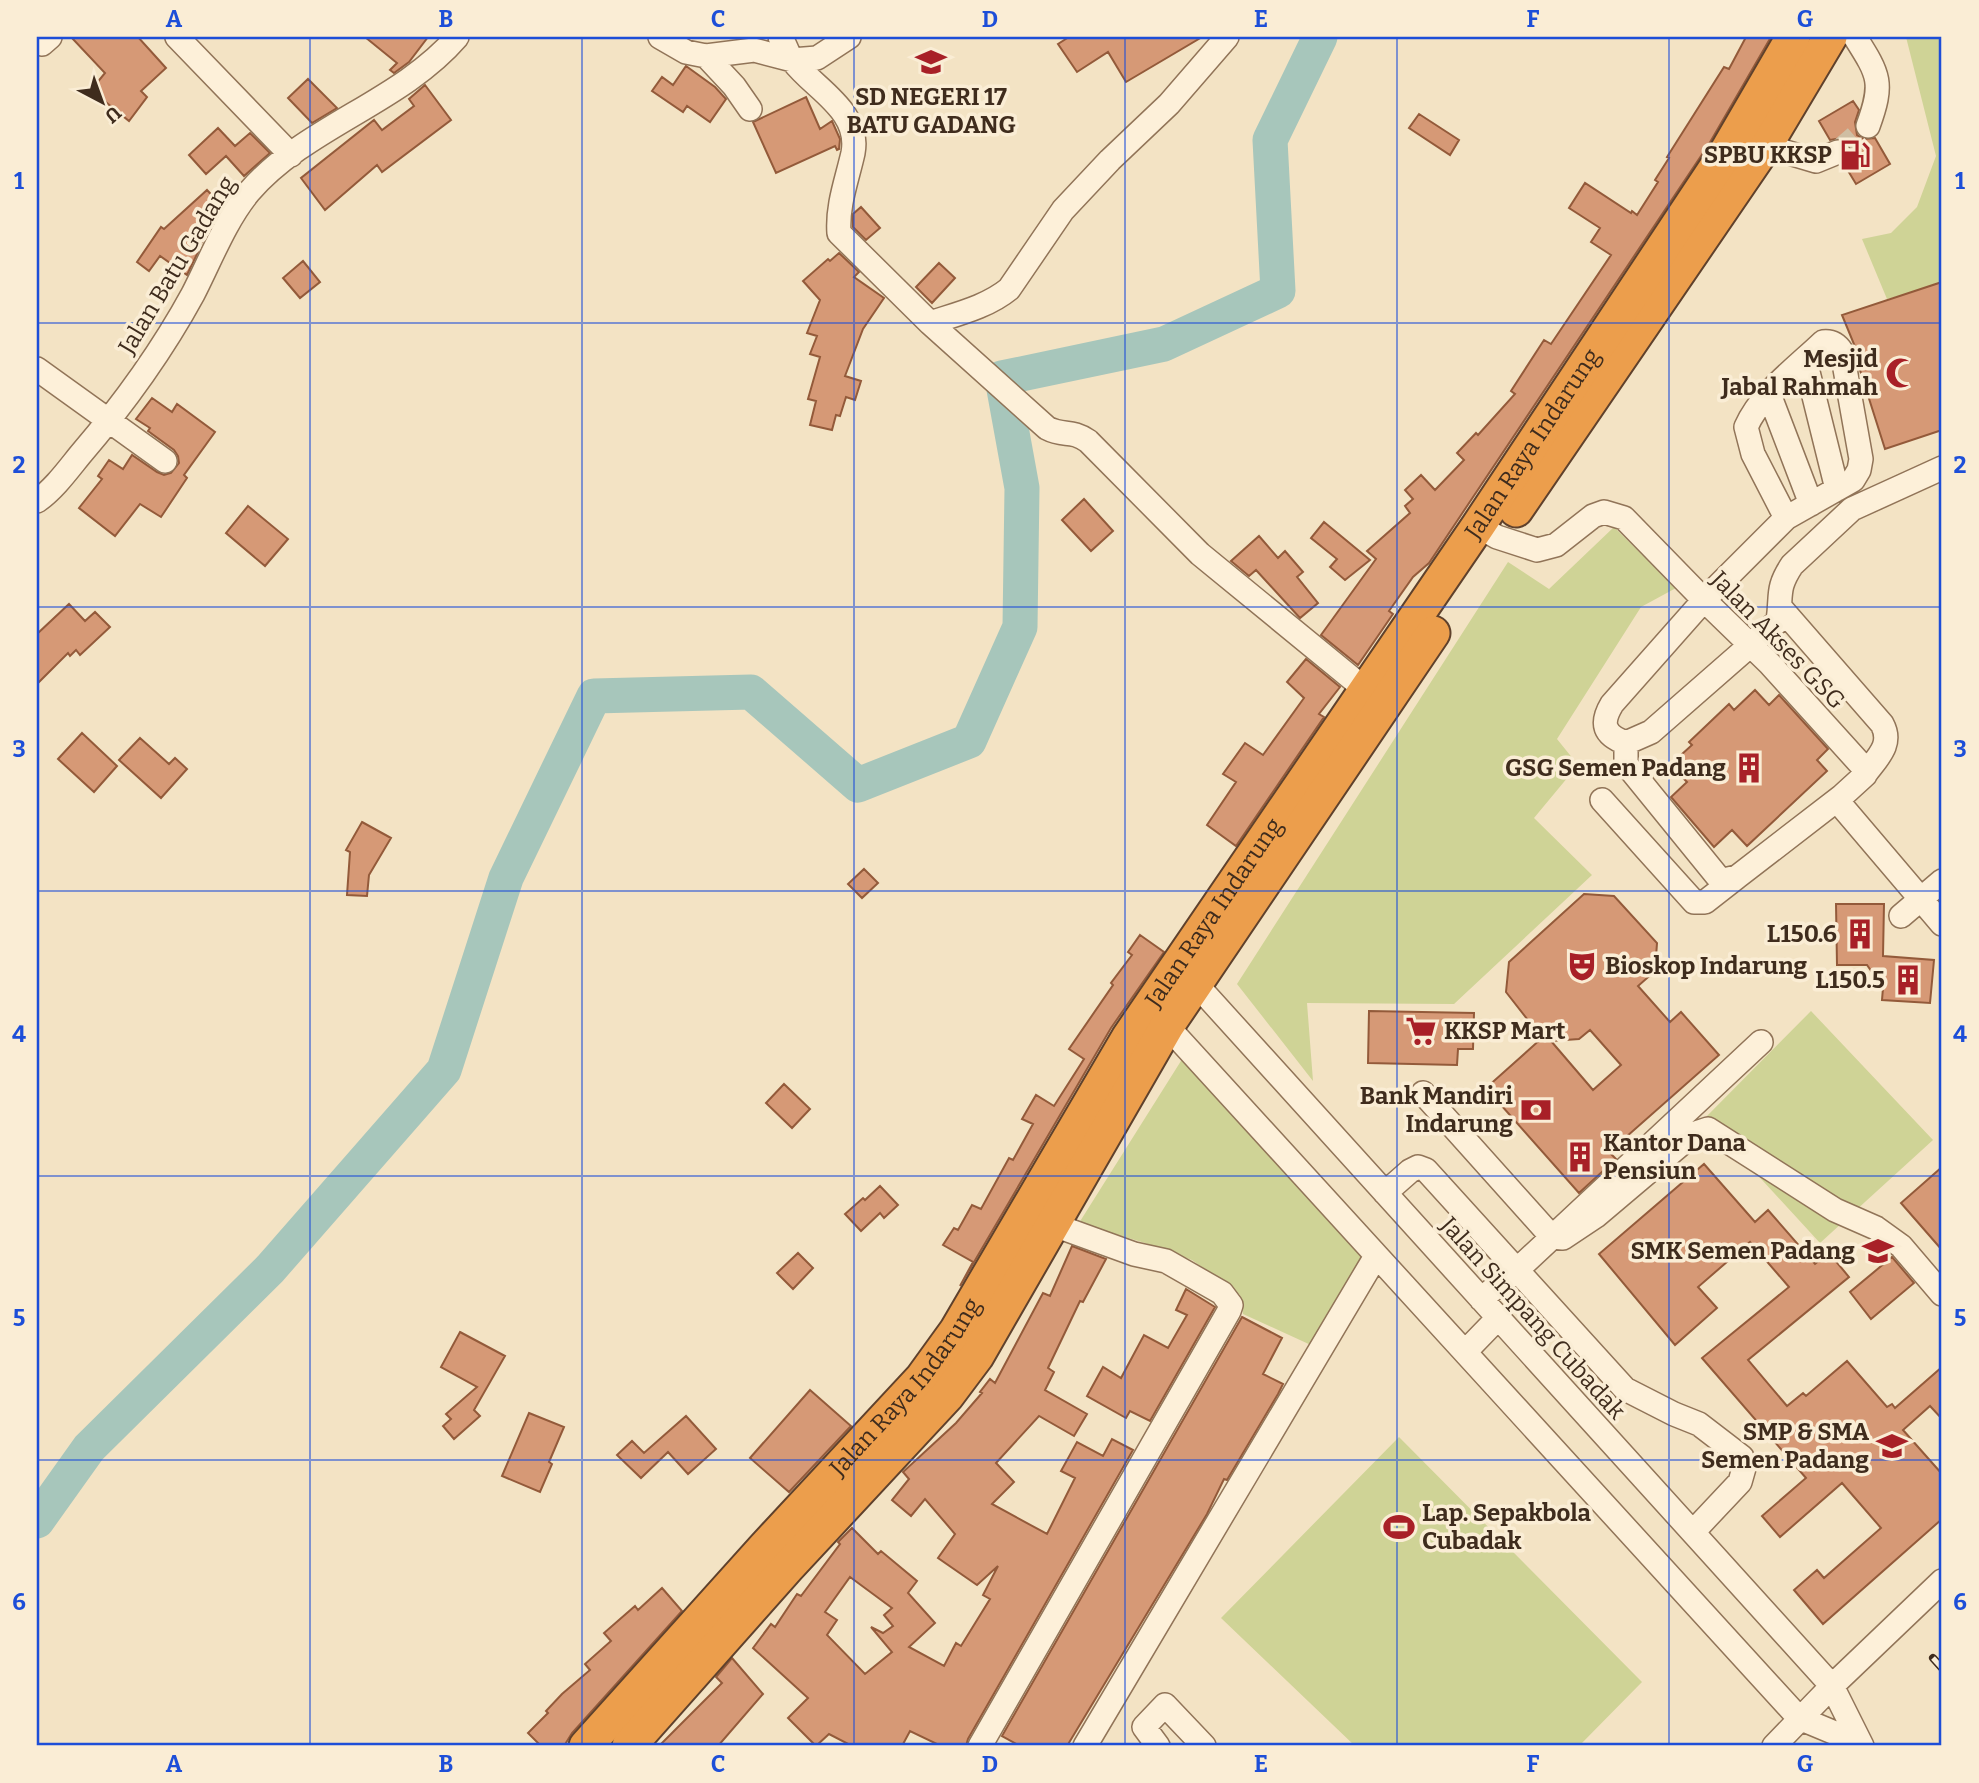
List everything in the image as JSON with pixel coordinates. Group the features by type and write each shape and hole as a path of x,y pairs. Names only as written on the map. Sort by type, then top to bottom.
{"highway":[{"name":"Jalan Raya Indarung","path":"1186,974 1366,690 1487,532 1725,154 1793,37"},
{"name":"Jalan Raya Indarung","path":"586,1746 776,1558 947,1396 965,1373 1069,1230 1161,1011 1487,532 1765,146 1830,37"},
{"name":"Jalan Raya Indarung","path":"629,1746 776,1558 938,1358 1128,1038 1161,1011"}],"street":[{"path":"177,37 291,155"},
{"name":"Jalan Batu Gadang","path":"37,501 59,480 109,421 172,329 234,213 259,181 291,155 408,80 431,63 457,37"},
{"path":"660,37 686,52 706,56 754,50 792,60 817,58 849,37"},
{"path":"780,37 792,60 838,106 853,131 854,150 839,209 839,233 957,349 1047,429 1057,433 1078,434 1088,441 1200,554 1366,690"},
{"path":"930,323 980,306 1009,289 1063,210 1168,104 1227,37"},
{"path":"1855,37 1874,68 1878,83 1877,102 1868,126"},
{"path":"706,56 734,86 750,109"},
{"path":"1765,146 1816,161 1838,152"},
{"path":"1786,518 1753,454 1746,426 1769,394 1824,342 1835,344 1842,352 1861,459 1859,470 1853,480 1786,518 1703,600 1604,716 1607,732 1616,740 1626,743 1651,732 1778,621 1780,586 1792,565 1852,509 1942,468"},
{"path":"1805,360 1838,489"},
{"path":"37,369 165,461"},
{"path":"1769,394 1811,504"},
{"name":"Jalan Akses GSG","path":"1487,532 1537,550 1556,545 1593,516 1604,512 1624,518 1703,600 1770,664 1866,773"},
{"path":"1602,800 1694,902 1706,902 1842,796 1866,773 1885,747 1887,732 1780,607"},
{"path":"1626,743 1626,764 1717,876 1724,880 1737,877"},
{"path":"1842,796 1839,799 1841,807 1942,924"},
{"path":"1901,916 1942,881"},
{"name":"Jalan Simpang Cubadak","path":"1186,974 1832,1686 1860,1745"},
{"path":"1161,1011 1376,1256 1799,1718 1860,1745"},
{"path":"1481,1300 1517,1270 1761,1042"},
{"path":"1423,1093 1552,1237 1563,1238 1596,1216 1693,1134 1708,1129 1835,1210 1877,1228 1901,1246 1942,1294"},
{"path":"1385,1193 1410,1171 1418,1167 1426,1170 1625,1389 1674,1415 1699,1424 1742,1457 1744,1468 1740,1482 1693,1532"},
{"path":"980,1746 1231,1304 1222,1293 1166,1261 1134,1254 1069,1230"},
{"path":"1086,1746 1376,1256"},
{"path":"1465,1352 1498,1318"},
{"path":"1773,1746 1942,1581"},
{"path":"1158,1746 1144,1727 1166,1705 1204,1746"}],"green space":[{"path":"1906,37 1942,37 1942,285 1887,299 1862,239 1891,233 1917,207 1936,156"},
{"path":"1614,527 1676,588 1641,607 1557,739 1578,765 1534,818 1592,875 1454,1004 1307,1003 1313,1081 1237,984 1508,562 1549,589"},
{"path":"1811,1011 1933,1140 1820,1243 1705,1118"},
{"path":"1191,1045 1373,1248 1313,1346 1243,1314 1240,1295 1192,1260 1079,1223"},
{"name":"Lap. Sepakbola Cubadak","path":"1399,1437 1642,1682 1579,1746 1355,1746 1221,1618"}],"building":[{"path":"71,37 138,37 166,68 141,91 147,97 129,121 91,90 105,73"},
{"path":"365,37 428,37 409,62 394,73 390,70 397,63"},
{"path":"1069,37 1202,37 1126,82 1108,52 1077,72 1058,44"},
{"path":"1746,37 1771,37 1709,144 1429,563 1413,577 1389,611 1393,614 1358,665 1321,635 1376,559 1367,551 1410,513 1405,506 1413,499 1405,490 1421,475 1435,490 1464,460 1457,453 1476,433 1478,435 1515,394 1511,391 1544,340 1551,344 1611,255 1591,242 1600,228 1569,208 1585,183 1637,215 1658,182 1655,180 1669,158 1667,157 1724,67 1729,69"},
{"path":"686,66 715,87 726,99 710,122 687,106 683,112 652,91 662,77 673,85"},
{"path":"308,79 337,108 312,123 288,98"},
{"path":"425,85 451,120 382,172 377,165 325,210 301,178 374,120 382,130 414,106 409,99"},
{"path":"806,97 820,129 832,121 840,139 839,149 835,146 776,173 753,122"},
{"path":"1853,101 1859,110 1855,122 1857,135 1864,139 1875,138 1890,164 1856,184 1844,164 1852,155 1851,146 1841,138 1830,140 1819,121"},
{"path":"1419,114 1459,140 1450,155 1409,128"},
{"path":"218,128 235,146 250,133 270,153 244,176 226,156 206,174 189,155"},
{"path":"207,190 220,204 198,224 207,234 196,251 198,252 187,275 160,256 149,271 137,262 161,227 164,229"},
{"path":"861,207 880,228 866,240 853,227 853,214"},
{"path":"839,253 859,272 854,277 884,298 863,329 845,376 861,381 855,400 846,397 840,416 836,415 832,430 810,425 816,401 808,399 820,357 810,354 817,336 807,333 820,300 803,281"},
{"path":"303,261 320,282 300,298 283,278"},
{"path":"939,263 955,278 932,303 916,287"},
{"name":"Mesjid Jabal Rahmah","path":"1942,282 1942,430 1885,449 1859,367 1856,349 1842,315"},
{"path":"152,398 172,412 177,404 215,432 184,475 187,478 161,517 140,504 115,536 79,508 102,479 98,476 109,460 123,469 132,455 164,475 171,473 179,463 174,450 136,419"},
{"path":"1084,499 1113,531 1091,551 1062,520"},
{"path":"248,506 288,539 265,566 226,533"},
{"path":"1324,522 1370,560 1345,580 1330,567 1337,559 1311,538"},
{"path":"1259,536 1278,558 1285,551 1303,572 1297,577 1318,603 1300,618 1256,570 1249,576 1231,561"},
{"path":"69,604 85,621 95,612 110,627 80,655 76,650 70,656 68,653 37,684 37,634"},
{"path":"1306,659 1340,687 1319,714 1324,717 1236,846 1207,825 1236,782 1223,774 1245,743 1263,755 1304,698 1287,682"},
{"name":"GSG Semen Padang","path":"1755,690 1769,705 1779,695 1828,749 1817,760 1827,771 1747,846 1732,830 1714,847 1671,797 1687,782 1670,765 1692,745 1689,742 1729,704 1734,710"},
{"path":"82,733 117,766 94,792 58,759"},
{"path":"140,738 169,764 175,758 187,769 161,798 119,760"},
{"path":"362,822 391,838 369,875 367,896 347,895 350,852 346,850"},
{"path":"864,869 878,883 862,898 848,884"},
{"path":"1584,894 1614,896 1657,943 1655,971 1638,986 1670,1022 1681,1012 1719,1055 1609,1152 1616,1159 1579,1193 1486,1088 1542,1038 1506,992 1509,962","holes":["1590,1030 1621,1065 1593,1090 1551,1041 1579,1039"]},
{"path":"1836,904 1884,904 1883,956 1934,960 1930,1003 1882,1000 1883,988 1867,965 1837,965"},
{"path":"1140,935 1164,952 1111,1028 960,1286 973,1262 943,1245 954,1228 958,1230 972,1205 981,1209 1009,1158 1013,1160 1033,1124 1022,1119 1036,1095 1054,1106 1084,1059 1069,1049 1132,955 1128,952"},
{"name":"KKSP Mart","path":"1369,1011 1474,1013 1473,1049 1458,1049 1457,1065 1368,1063"},
{"path":"784,1084 810,1109 792,1128 766,1103"},
{"path":"1704,1164 1755,1222 1768,1210 1815,1264 1829,1253 1849,1277 1748,1360 1787,1406 1803,1393 1806,1396 1847,1361 1887,1407 1892,1404 1895,1408 1942,1367 1942,1419 1930,1406 1903,1430 1942,1474 1942,1519 1823,1624 1794,1590 1817,1570 1824,1578 1881,1528 1842,1483 1780,1537 1762,1516 1806,1478 1702,1358 1789,1287 1750,1242 1698,1287 1717,1308 1675,1345 1599,1254"},
{"path":"1942,1167 1942,1250 1901,1203"},
{"path":"880,1186 898,1205 884,1218 880,1213 861,1231 845,1214"},
{"path":"1072,1246 1106,1259 1083,1302 1080,1301 1048,1368 1054,1372 1045,1390 1087,1414 1074,1436 1039,1416 996,1463 1014,1482 992,1504 1047,1534 1075,1478 1061,1471 1077,1442 1103,1456 1112,1439 1133,1450 966,1746 941,1746 910,1731 902,1746 852,1746 829,1734 816,1746 788,1718 808,1698 753,1648 771,1624 775,1627 797,1594 801,1596 840,1544 838,1542 852,1528 878,1554 881,1551 917,1581 908,1593 935,1623 909,1647 944,1666 956,1643 961,1646 990,1599 983,1595 998,1566 977,1585 938,1558 955,1534 925,1499 911,1516 892,1500 909,1479 903,1472 956,1423 982,1393 980,1392 990,1379 995,1383 1043,1293 1050,1296","holes":["850,1577 892,1608 884,1615 893,1626 883,1633 871,1627 892,1652 865,1674 827,1635 837,1620 825,1612"]},
{"path":"798,1253 813,1268 793,1289 777,1273"},
{"path":"1892,1257 1914,1283 1871,1319 1850,1292"},
{"path":"1186,1289 1215,1307 1150,1421 1130,1411 1126,1418 1087,1396 1103,1367 1121,1378 1144,1335 1168,1348 1187,1315 1176,1310"},
{"path":"1242,1317 1282,1338 1263,1374 1283,1384 1278,1394 1227,1480 1224,1479 1207,1514 1067,1746 1020,1746 1002,1736"},
{"path":"460,1332 505,1356 474,1410 480,1416 454,1439 443,1426 451,1419 446,1414 477,1387 441,1367"},
{"path":"810,1390 851,1426 789,1492 750,1458"},
{"path":"529,1413 564,1427 540,1492 502,1476"},
{"path":"686,1416 716,1449 688,1474 668,1452 641,1478 617,1455 632,1441 644,1453"},
{"path":"662,1588 682,1611 572,1733 564,1746 541,1746 528,1733 562,1694 590,1670 585,1664 611,1641 604,1633 635,1606 638,1610"},
{"path":"732,1658 763,1694 718,1746 659,1746 722,1683 716,1677"}],"waterway":[{"path":"37,1521 89,1448 270,1269 444,1070 506,878 594,696 751,692 858,785 969,741 1020,627 1022,488 1002,378 1164,344 1278,291 1270,140 1320,37"}],"tunnel":[{"path":"1838,152 1868,126"}],"railway":[{"path":"1933,1658 1942,1668"}],"place":[{"name":"SD NEGERI 17 BATU GADANG","path":"931,62"},
{"name":"SPBU KKSP","path":"1855,155"},
{"name":"Mesjid Jabal Rahmah","path":"1901,373"},
{"name":"GSG Semen Padang","path":"1749,768"},
{"name":"L150.6","path":"1860,934"},
{"name":"Bioskop Indarung","path":"1582,966"},
{"name":"L150.5","path":"1908,980"},
{"name":"KKSP Mart","path":"1421,1031"},
{"name":"Bank Mandiri Indarung","path":"1536,1110"},
{"name":"Kantor Dana Pensiun","path":"1580,1157"},
{"name":"SMK Semen Padang","path":"1878,1251"},
{"name":"SMP & SMA Semen Padang","path":"1892,1446"},
{"name":"Lap. Sepakbola Cubadak","path":"1399,1527"}]}
